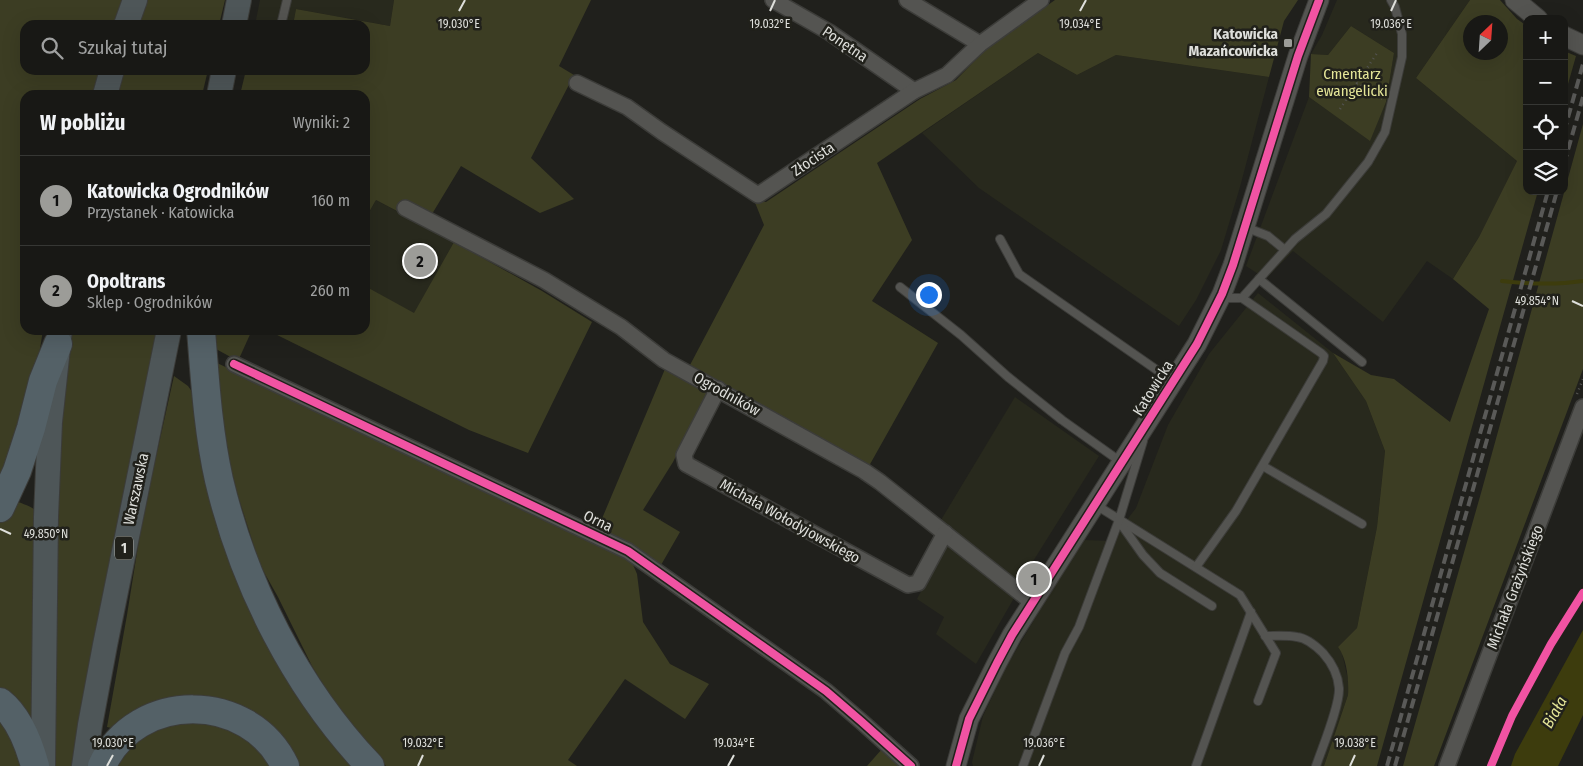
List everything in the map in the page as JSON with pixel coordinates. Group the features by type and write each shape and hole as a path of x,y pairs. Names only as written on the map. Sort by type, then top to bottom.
{"highway":[{"path":"201,335 209,416 219,480 237,540 256,591 298,672 322,707 359,755 370,766"},
{"path":"0,508 16,471 31,428 43,381 59,337"},
{"path":"0,702 16,721 27,742 35,766"},
{"path":"102,766 117,742 132,729 159,714 186,709 213,710 239,719 255,729 269,742 282,758 285,766"}],"main road":[{"path":"128,20 135,0"},
{"path":"235,20 239,0"},
{"path":"106,90 111,75"},
{"path":"220,90 223,75"},
{"name":"Warszawska","path":"84,766 107,636 169,335"},
{"path":"43,766 46,517 50,422 59,337"}],"street":[{"name":"Ponętna","path":"773,0 829,32 914,91"},
{"path":"907,0 980,44"},
{"name":"Złocista","path":"578,83 627,107 758,195 914,91 947,74 980,44 1041,0"},
{"name":"Katowicka","path":"956,766 963,738 977,702 1008,642 1174,382 1197,344 1220,298 1233,265 1298,56 1319,0"},
{"path":"1515,0 1533,15"},
{"path":"1568,38 1583,45"},
{"name":"Ogrodników","path":"405,208 544,280 621,327 664,360 864,471 1033,603"},
{"name":"Orna","path":"234,364 628,551 826,691 911,766"},
{"name":"Michała Wołodyjowskiego","path":"718,389 684,455 686,464 908,585 918,583 945,533"},
{"name":"Michała Grażyńskiego","path":"1447,766 1583,407"}],"lane":[{"path":"282,20 287,0"},
{"path":"1242,298 1295,239 1326,214 1368,162 1385,132 1402,58 1402,34 1395,6 1391,0"},
{"path":"1245,227 1268,236 1286,250"},
{"path":"1000,239 1019,274 1174,382"},
{"path":"1259,280 1362,362"},
{"path":"900,287 1062,420 1123,463"},
{"path":"1196,567 1236,511 1324,356 1242,298 1220,298"},
{"path":"1024,766 1065,653 1079,627 1119,520 1151,418"},
{"path":"1263,466 1362,524"},
{"path":"1096,505 1240,595 1276,653 1258,701"},
{"path":"1119,520 1143,555 1160,573 1212,606"},
{"path":"1196,766 1251,612"},
{"path":"1266,636 1305,639 1321,650 1329,659 1336,674 1339,687 1338,699 1316,766"}],"path":[{"path":"1340,109 1376,53"},
{"path":"1348,77 1392,104"}],"shaded area":[{"path":"260,0 394,0 390,26 370,22 370,20 357,20 296,9 294,20 256,20"},
{"path":"1337,0 1470,0 1416,78 1517,161 1479,237 1453,279 1427,261 1383,322 1293,251 1266,279 1246,266 1309,97 1369,140 1386,102 1394,53 1351,26 1328,55 1311,54 1322,35"},
{"path":"1038,53 1077,75 1116,55 1269,77 1221,250 1196,300 1179,326 979,188 922,133"},
{"path":"376,200 454,242 414,314 370,289 370,210"},
{"path":"1258,293 1333,353 1366,401 1385,451 1377,527 1357,628 1338,647 1342,653 1349,684 1348,695 1324,766 973,766 972,762 983,716 1006,667 1040,610 1084,540 1111,541 1136,508 1168,425 1209,354"},
{"path":"1015,397 1099,456 1020,582 941,520"},
{"path":"946,544 1014,598 976,664 936,634 944,617 917,599"}],"green space":[{"path":"0,0 122,0 117,20 20,20 20,75 100,75 96,90 20,90 20,335 42,335 39,355 0,489"},
{"path":"146,0 225,0 220,20 139,20"},
{"path":"394,0 591,0 559,66 574,75 531,158 574,199 540,213 461,166 432,214 403,200 397,211 376,200 370,210 370,90 241,90 245,75 370,75 370,22 390,26"},
{"path":"1055,0 1298,0 1284,21 1269,77 1116,55 1077,75 1038,53 877,163 912,240 872,301 938,343 869,466 690,365 764,225 754,200 766,202 920,99 956,80 987,48"},
{"path":"1470,0 1500,0 1523,23 1523,195 1537,195 1377,766 1324,766 1348,695 1347,670 1344,657 1338,647 1357,628 1377,527 1385,451 1366,401 1333,353 1371,375 1394,379 1450,422 1489,309 1453,279 1479,237 1517,161 1416,78"},
{"path":"296,9 357,20 294,20"},
{"name":"Cmentarz ewangelicki","path":"1351,26 1394,53 1386,102 1370,141 1309,97 1311,54 1328,55"},
{"path":"1568,53 1576,56 1568,84"},
{"path":"120,75 207,75 203,90 115,90"},
{"path":"1583,124 1583,369 1434,766 1403,766 1563,195 1568,195 1568,178"},
{"path":"454,242 542,291 592,322 528,453 469,430 277,335 370,335 370,289 414,313"},
{"path":"69,335 159,335 75,766 52,766 55,497"},
{"path":"215,335 250,335 238,361 216,349"},
{"path":"215,362 631,560 637,574 643,622 670,664 709,684 685,719 625,679 568,760 577,766 386,766 343,717 312,666 260,565 238,496 224,442"},
{"path":"665,369 708,392 673,462 643,510 680,532 661,565 598,528"},
{"path":"174,376 188,386 195,396 201,446 355,766 297,766 214,699 178,697 148,704 125,717 116,729 107,727 143,515"},
{"path":"13,499 35,510 32,711 29,727 0,693 0,523"},
{"path":"0,714 24,766 0,766"},
{"path":"199,719 246,737 263,756 269,766 114,766 144,732"},
{"path":"882,749 901,766 867,766"}],"water":[{"name":"Biała","path":"1583,630 1583,715 1558,766 1511,766 1515,754"}],"waterway":[{"path":"1502,281 1542,284 1583,281"}],"railway":[{"path":"1568,118 1583,64"},
{"path":"1568,150 1583,97"},
{"path":"1387,766 1547,195"},
{"path":"1395,766 1556,195"}],"cycle path":[{"path":"956,766 969,719 1012,635 1197,344 1222,294 1233,265 1298,56 1319,0"},
{"path":"234,364 628,551 826,691 911,766"},
{"path":"1491,766 1512,716 1551,644 1583,593"}],"place":[{"name":"Katowicka Mazańcowicka","path":"1288,43"},
{"name":"Opoltrans","path":"420,261"},
{"name":"Katowicka Ogrodników","path":"1034,579"}]}
